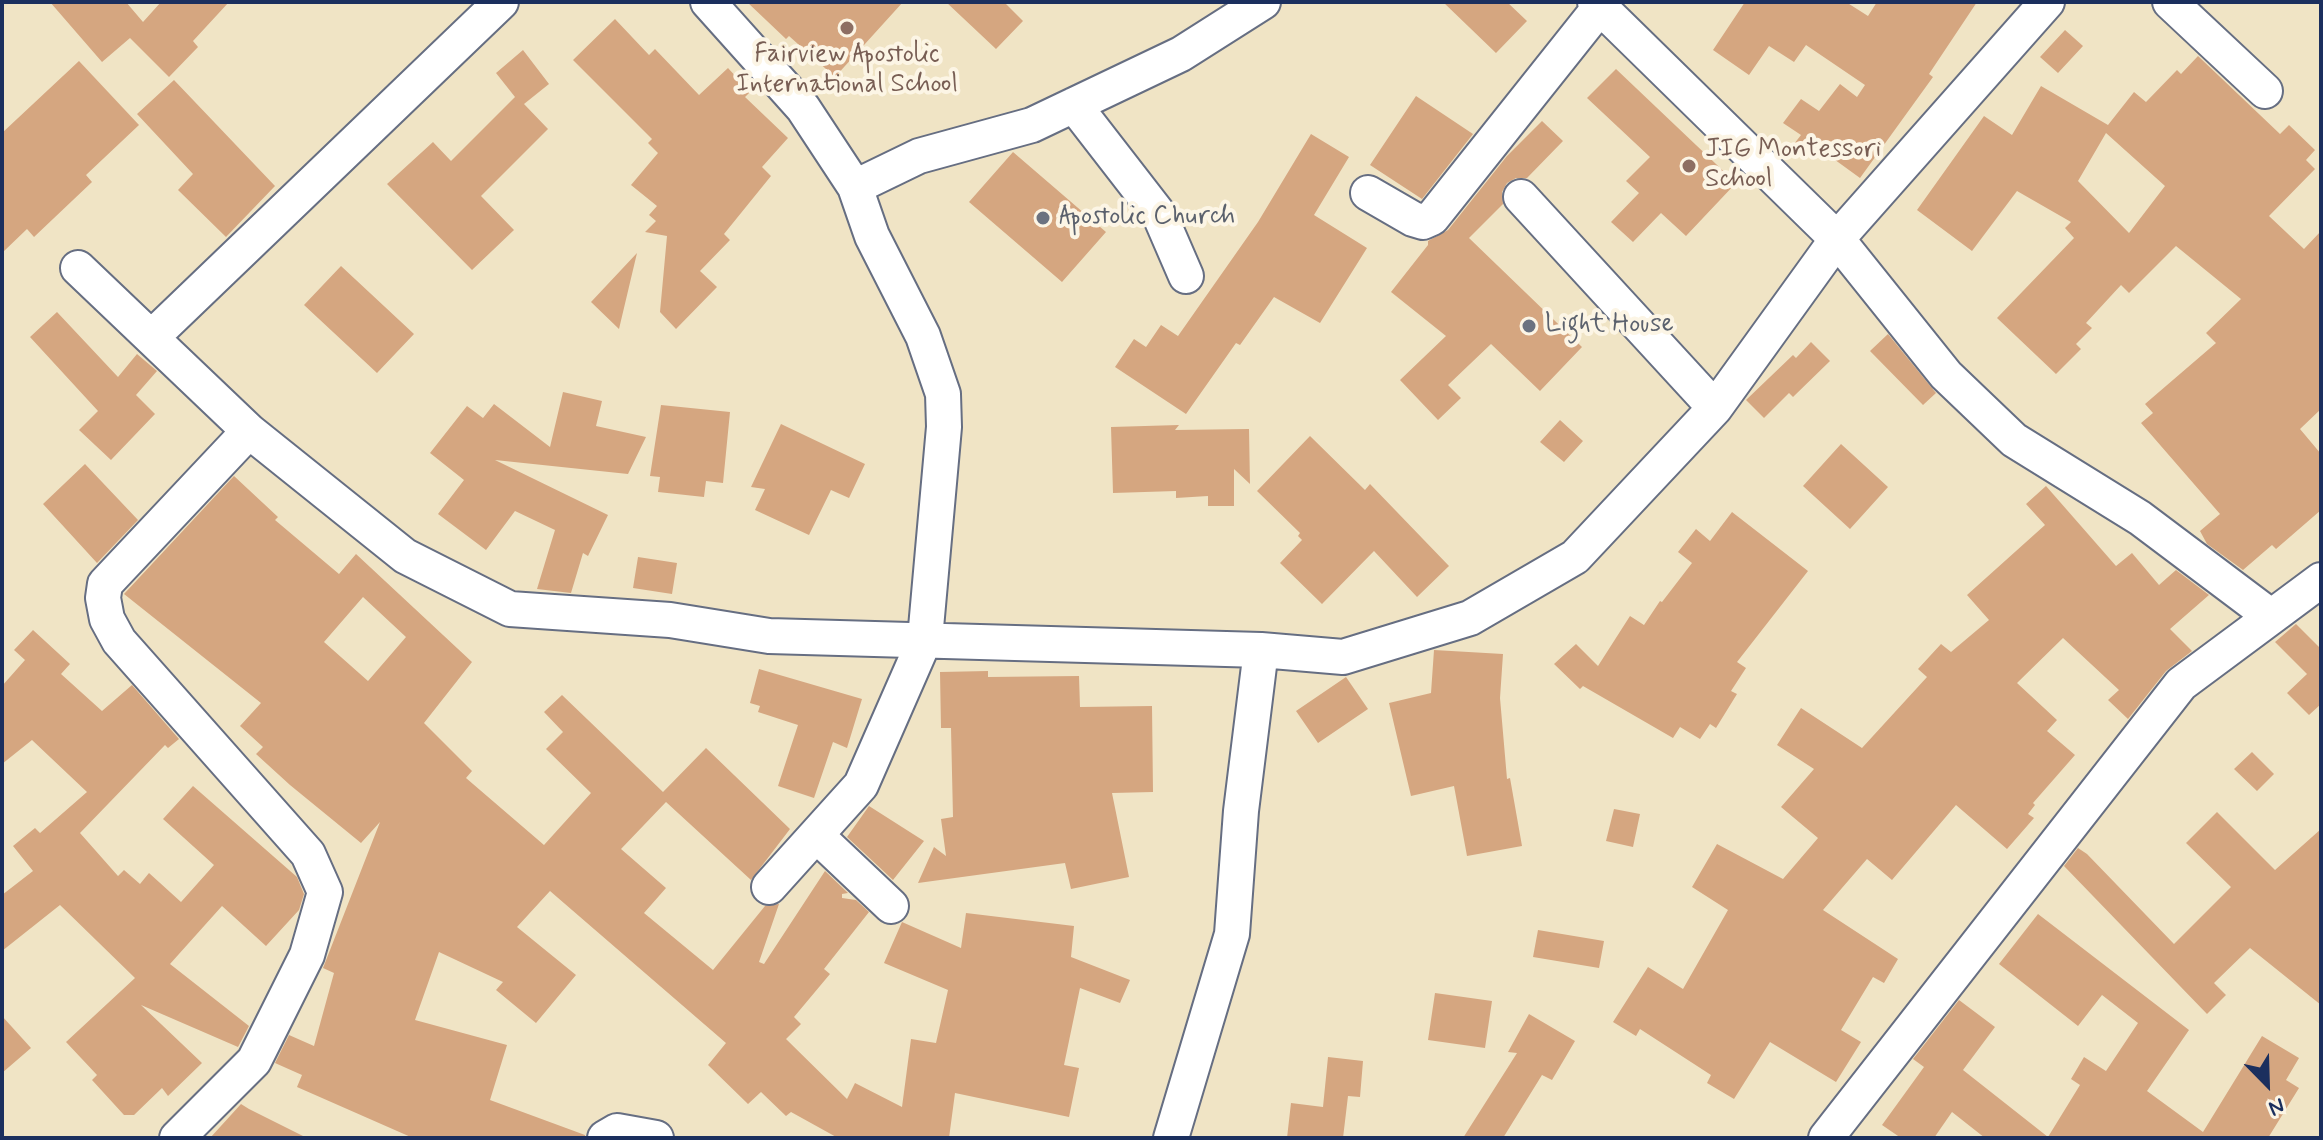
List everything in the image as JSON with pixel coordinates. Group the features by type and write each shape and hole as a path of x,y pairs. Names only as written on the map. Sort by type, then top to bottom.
{"street":[{"path":"152,337 501,2"},
{"path":"708,2 803,108 855,187 872,236 923,336 943,394 944,427 925,639 861,785 769,887"},
{"path":"855,187 919,156 1032,125 1181,54 1263,2"},
{"path":"78,268 249,431 405,556 510,609 670,620 769,636 1261,650 1343,657 1470,618 1575,557 1715,408 1837,239 2047,2"},
{"path":"2170,2 2265,91"},
{"path":"1368,193 1413,219 1423,222 1432,218 1597,4 1837,239 1946,375 2014,440 2140,518 2269,615"},
{"path":"1074,105 1160,216 1186,276"},
{"path":"1521,197 1715,408"},
{"path":"177,1138 254,1061 307,955 325,892 308,854 119,641 107,619 103,598 105,584 249,431"},
{"path":"1826,1138 2181,684 2269,615 2321,580"},
{"path":"1171,1138 1232,934 1241,811 1261,650"},
{"path":"817,836 891,906"},
{"path":"605,1138 617,1131 656,1138"}],"building":[{"path":"50,2 126,2 143,22 161,2 229,2 193,41 198,47 169,77 130,38 102,62"},
{"path":"747,2 903,2 835,77 789,36 786,39"},
{"path":"946,2 1004,2 1023,21 996,49"},
{"path":"1443,2 1507,2 1527,21 1496,53"},
{"path":"1745,2 1846,2 1868,16 1877,2 1977,2 1929,74 1933,77 1860,178 1820,149 1813,158 1794,144 1801,135 1783,123 1801,99 1819,111 1840,84 1857,97 1865,85 1806,45 1794,62 1769,46 1749,75 1713,50"},
{"path":"615,19 649,55 655,49 699,95 728,68 750,92 745,97 788,138 762,167 771,176 724,234 730,240 700,271 717,287 676,329 660,312 667,236 645,232 656,221 649,215 657,206 631,185 658,153 648,143 652,139 573,60"},
{"path":"2065,30 2083,46 2058,73 2040,57"},
{"path":"523,50 549,84 524,104 548,129 481,196 514,230 472,270 387,184 433,142 451,161 515,97 496,73"},
{"path":"2198,56 2280,134 2289,125 2315,150 2306,160 2315,169 2269,216 2304,249 2321,231 2321,409 2300,429 2321,454 2321,510 2276,549 2272,545 2243,570 2207,544 2200,531 2220,514 2141,423 2153,413 2145,404 2216,343 2206,333 2241,299 2176,246 2129,293 2121,285 2086,323 2092,328 2076,344 2081,349 2056,374 1997,318 2074,238 2065,228 2071,222 2017,191 1972,251 1917,210 1984,116 2012,135 2041,86 2108,125 2134,92 2146,102 2177,70 2181,74","holes":["2106,133 2165,186 2129,233 2078,181"]},
{"path":"79,61 139,125 86,175 92,182 34,237 27,229 2,253 2,133"},
{"path":"1616,69 1736,183 1686,236 1661,213 1633,242 1611,222 1639,193 1626,181 1650,157 1587,98"},
{"path":"174,80 275,186 226,237 178,190 193,174 137,114"},
{"path":"1416,96 1473,134 1422,199 1370,165"},
{"path":"1542,121 1563,141 1527,178 1516,178 1507,183 1502,192 1503,204 1469,238 1582,347 1540,391 1491,344 1448,385 1461,398 1438,420 1400,380 1446,336 1391,292 1428,241 1448,230 1507,156"},
{"path":"1311,134 1349,157 1314,215 1367,248 1320,323 1274,297 1240,345 1236,343 1186,414 1115,367 1134,339 1146,347 1161,325 1178,336 1258,222"},
{"path":"1013,152 1106,232 1062,282 969,202"},
{"path":"637,253 619,329 591,302"},
{"path":"341,266 414,334 377,373 304,305"},
{"path":"57,312 118,377 137,354 157,371 136,395 155,414 111,460 79,430 98,411 30,337"},
{"path":"1888,334 1936,393 1923,405 1870,351"},
{"path":"1811,342 1830,361 1793,397 1789,393 1764,418 1746,400"},
{"path":"563,392 602,401 596,426 646,437 628,474 495,460 608,515 588,556 583,553 571,593 537,589 555,530 515,511 486,550 438,514 464,480 430,453 467,406 483,418 494,404 550,447"},
{"path":"661,405 730,412 723,483 706,481 704,497 658,492 660,477 650,476"},
{"path":"1560,420 1583,441 1564,462 1540,442"},
{"path":"781,424 865,464 849,498 831,490 809,535 755,510 765,489 751,487"},
{"path":"1179,425 1175,430 1249,429 1250,484 1234,469 1234,506 1208,506 1208,496 1176,498 1176,491 1113,493 1111,427"},
{"path":"1310,436 1365,490 1370,484 1449,566 1417,597 1374,551 1322,604 1280,563 1302,540 1298,536 1300,533 1257,491"},
{"path":"1841,444 1888,487 1850,529 1803,486"},
{"path":"85,464 138,520 97,563 43,504"},
{"path":"234,476 278,517 275,520 339,574 356,554 472,662 424,723 472,771 466,778 544,845 591,793 546,749 563,732 544,712 562,695 663,792 706,748 790,829 751,880 666,802 621,849 666,888 644,913 713,970 765,906 779,904 759,962 764,964 825,871 848,893 842,894 842,898 856,900 869,912 824,969 830,974 794,1017 801,1024 786,1039 847,1099 855,1083 902,1107 911,1039 936,1043 948,990 884,963 902,922 961,948 966,913 1074,926 1071,957 1130,980 1120,1003 1080,988 1064,1065 1079,1068 1069,1117 955,1093 949,1138 838,1138 791,1112 786,1116 761,1092 748,1104 708,1065 726,1043 550,891 517,927 576,975 536,1023 496,990 503,982 439,952 415,1020 507,1045 490,1100 585,1135 585,1138 413,1138 297,1087 302,1075 275,1063 289,1035 314,1046 334,973 323,968 380,822 361,843 290,785 256,754 263,747 240,726 261,703 124,594","holes":["363,597 406,637 368,681 324,642"]},
{"path":"2046,486 2116,566 2132,553 2159,585 2176,570 2209,595 2170,629 2192,651 2166,671 2128,719 2108,700 2119,690 2063,638 2017,683 2057,720 2047,731 2075,755 2033,803 2035,805 2028,814 2034,818 2007,849 1956,805 1892,880 1867,859 1823,910 1898,959 1884,983 1873,977 1841,1030 1861,1042 1836,1082 1770,1042 1734,1099 1707,1083 1711,1075 1640,1029 1636,1036 1613,1022 1648,967 1683,989 1728,910 1692,887 1717,844 1783,879 1818,838 1781,807 1814,769 1777,745 1801,708 1862,748 1927,677 1918,669 1941,644 1951,652 1989,620 1967,595 2045,525 2026,504"},
{"path":"1732,512 1808,571 1737,662 1746,668 1731,691 1737,694 1716,728 1710,724 1700,739 1680,727 1673,738 1583,686 1580,689 1554,664 1576,644 1598,666 1630,616 1644,625 1692,563 1678,552 1696,529 1710,541"},
{"path":"638,557 677,563 672,594 633,588"},
{"path":"2296,624 2321,649 2321,704 2309,715 2287,693 2307,674 2275,642"},
{"path":"33,630 70,664 61,674 102,711 132,685 179,739 168,748 165,745 80,833 118,876 124,870 140,884 149,873 181,902 214,865 163,819 193,786 297,877 304,894 299,910 266,946 222,906 170,964 249,1026 238,1047 141,1005 202,1063 168,1096 162,1088 134,1115 124,1115 92,1080 97,1075 66,1042 135,978 60,905 2,951 2,895 33,871 13,846 35,828 40,833 87,792 32,740 2,764 2,686 25,660 14,650"},
{"path":"1434,650 1503,654 1500,698 1507,779 1510,778 1522,846 1467,856 1454,786 1411,796 1389,703 1431,693"},
{"path":"759,669 862,699 847,748 833,742 814,798 778,786 798,725 758,712 760,706 750,703"},
{"path":"988,671 988,677 1079,676 1080,707 1152,706 1153,792 1112,793 1129,877 1071,889 1065,863 918,883 934,847 946,856 941,819 953,817 951,728 941,728 940,672"},
{"path":"1346,677 1368,709 1318,743 1296,711"},
{"path":"2252,752 2274,774 2257,791 2234,769"},
{"path":"869,806 924,841 893,880 847,837"},
{"path":"1614,809 1640,814 1633,847 1606,841"},
{"path":"2217,812 2275,870 2321,829 2321,1005 2250,948 2214,983 2226,995 2207,1014 2064,866 2078,848 2087,854 2174,944 2231,887 2186,843"},
{"path":"2038,914 2189,1030 2147,1091 2203,1132 2262,1036 2299,1058 2286,1080 2299,1088 2268,1138 1985,1138 1952,1112 1934,1138 1901,1138 1882,1125 1924,1067 1913,1059 1959,1000 1995,1027 1963,1070 2048,1137 2080,1085 2071,1079 2084,1057 2106,1071 2138,1023 2102,995 2078,1026 1999,964"},
{"path":"1538,930 1604,941 1599,968 1533,957"},
{"path":"1435,993 1492,1001 1485,1048 1428,1040"},
{"path":"1529,1014 1575,1041 1552,1080 1542,1075 1503,1138 1463,1138 1517,1053 1508,1052"},
{"path":"2,1016 31,1048 2,1073"},
{"path":"1328,1057 1363,1061 1360,1097 1348,1096 1343,1138 1287,1138 1291,1103 1323,1107"},
{"path":"241,1104 249,1109 307,1138 210,1138"}],"place":[{"name":"Fairview Apostolic International School","path":"847,28"},
{"name":"JIG Montessori School","path":"1689,166"},
{"name":"Apostolic Church","path":"1043,218"},
{"name":"Light House","path":"1529,326"}]}
